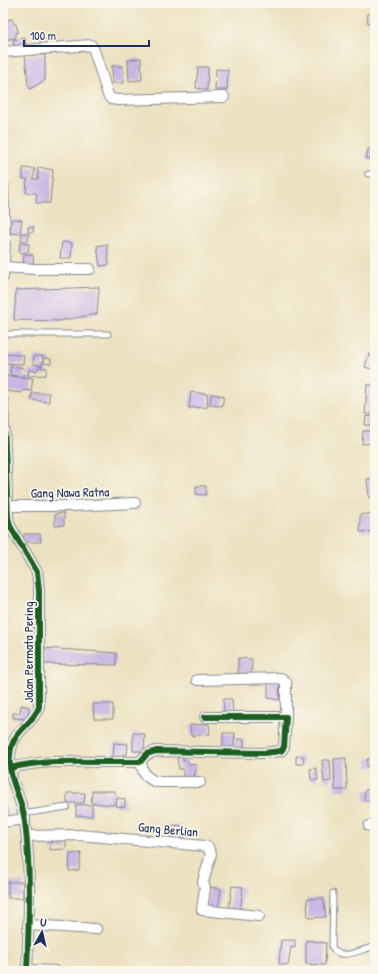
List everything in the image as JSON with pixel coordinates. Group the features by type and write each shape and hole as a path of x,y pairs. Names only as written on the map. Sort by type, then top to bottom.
{"street":[{"path":"3,52 89,45 94,50 108,95 111,99 224,97"},
{"path":"3,185 5,242 3,277"},
{"path":"3,267 34,269 90,269"},
{"name":"Jalan Permata Pering","path":"3,401 6,506 10,526 35,567 39,591 39,707 35,715 20,730 13,741 10,754 10,768 24,816 27,836 27,970"},
{"name":"Gang Nawa Ratna","path":"6,506 72,506 135,503"},
{"path":"10,768 45,763 140,762 147,754 156,751 264,753 281,751 285,741 286,682 281,678 197,680"},
{"path":"205,717 286,717"},
{"path":"140,762 145,775 156,782 200,782"},
{"path":"3,822 24,816"},
{"name":"Gang Berlian","path":"27,836 78,835 205,846 209,849 211,854 203,882 205,888 202,910 258,916"},
{"path":"28,925 96,929"},
{"path":"27,970 55,971"}],"lane":[{"path":"368,174 375,174"},
{"path":"3,334 108,334"},
{"path":"24,816 67,807"},
{"path":"333,893 332,947 334,951 342,955 375,947"}],"building":[{"path":"368,13 375,14 375,24 367,22"},
{"path":"12,19 14,24 16,24 18,32 16,33 16,38 4,40 3,20"},
{"path":"25,38 27,51 15,51 13,40"},
{"path":"56,38 56,42 59,42 60,48 42,50 40,39"},
{"path":"25,55 45,55 45,80 30,89 28,85"},
{"path":"141,58 142,80 129,81 128,60"},
{"path":"112,66 123,66 124,83 113,83"},
{"path":"198,67 208,67 207,90 196,88"},
{"path":"216,69 228,70 227,90 215,90"},
{"path":"368,149 375,150 375,159 366,159"},
{"path":"38,167 53,170 50,203 36,203 37,193 26,193 27,179 23,179 23,168 35,169 33,179 38,179"},
{"path":"12,219 22,220 20,234 10,233"},
{"path":"28,227 34,227 33,232 28,232"},
{"path":"22,233 29,234 28,241 21,240"},
{"path":"62,242 72,243 71,258 60,258"},
{"path":"20,243 29,244 28,252 19,253"},
{"path":"107,244 109,265 100,266 97,246"},
{"path":"24,254 33,255 34,269 23,268"},
{"path":"99,287 97,314 59,321 14,320 16,290"},
{"path":"3,354 24,355 23,364 3,363"},
{"path":"369,354 375,356 375,370 365,367"},
{"path":"34,356 43,356 42,366 33,364"},
{"path":"45,358 51,359 51,364 44,363"},
{"path":"11,366 24,368 23,377 10,375"},
{"path":"38,367 47,368 46,375 28,376 29,370 37,371"},
{"path":"6,376 33,378 31,391 23,390 22,393 4,391"},
{"path":"367,385 375,385 375,414 365,414"},
{"path":"191,392 207,394 208,407 189,408"},
{"path":"32,393 49,393 49,402 31,400"},
{"path":"211,394 224,396 222,406 210,405"},
{"path":"366,416 375,417 375,426 365,425"},
{"path":"363,431 372,431 373,435 375,435 375,443 362,444"},
{"path":"375,478 375,497 369,498 367,479"},
{"path":"196,486 206,486 206,495 196,494"},
{"path":"64,513 64,525 55,526 55,514"},
{"path":"374,513 375,531 360,532 360,515"},
{"path":"24,534 40,534 41,542 24,542"},
{"path":"44,648 116,653 116,665 43,664"},
{"path":"238,658 252,659 251,677 238,677"},
{"path":"268,681 280,682 279,700 268,698"},
{"path":"223,699 232,699 233,713 224,713"},
{"path":"93,704 113,704 113,719 94,719"},
{"path":"21,705 29,707 28,719 13,718 13,713 20,713"},
{"path":"209,724 210,734 191,736 190,725"},
{"path":"133,733 145,734 144,751 133,751"},
{"path":"223,733 235,733 234,748 223,749"},
{"path":"238,739 244,739 244,749 238,749"},
{"path":"114,743 128,744 127,755 123,754 122,759 113,758"},
{"path":"183,756 183,761 187,760 188,764 196,765 194,779 183,778 183,769 179,769 177,758"},
{"path":"296,756 304,756 303,764 296,764"},
{"path":"346,758 347,790 335,790 334,759"},
{"path":"375,758 375,767 367,767 367,759"},
{"path":"322,760 330,760 331,781 324,782"},
{"path":"316,768 318,780 311,780 310,769"},
{"path":"365,790 375,790 375,801 364,801"},
{"path":"92,791 115,791 114,805 91,803"},
{"path":"67,793 85,793 84,803 67,803"},
{"path":"117,798 125,799 125,807 116,806"},
{"path":"76,805 92,805 92,816 76,816"},
{"path":"3,807 6,807 8,814 3,815"},
{"path":"172,825 183,826 183,841 172,840"},
{"path":"51,838 66,838 66,849 50,850"},
{"path":"81,853 79,870 69,871 70,854"},
{"path":"8,882 23,882 23,898 8,898"},
{"path":"232,886 243,887 240,911 229,910"},
{"path":"209,887 221,889 218,909 206,908"},
{"path":"323,898 326,917 308,918 307,899"},
{"path":"281,940 295,940 295,948 291,947 288,965 279,964"},
{"path":"306,940 326,943 325,965 306,964"}],"cycle path":[{"path":"3,401 8,517 10,526 37,572 39,591 39,707 32,719 14,740 10,755 11,772 24,814 27,840 29,896 27,971"},
{"path":"10,768 58,762 140,762 147,754 156,751 264,753 281,751 284,747 286,717 205,717"}]}
